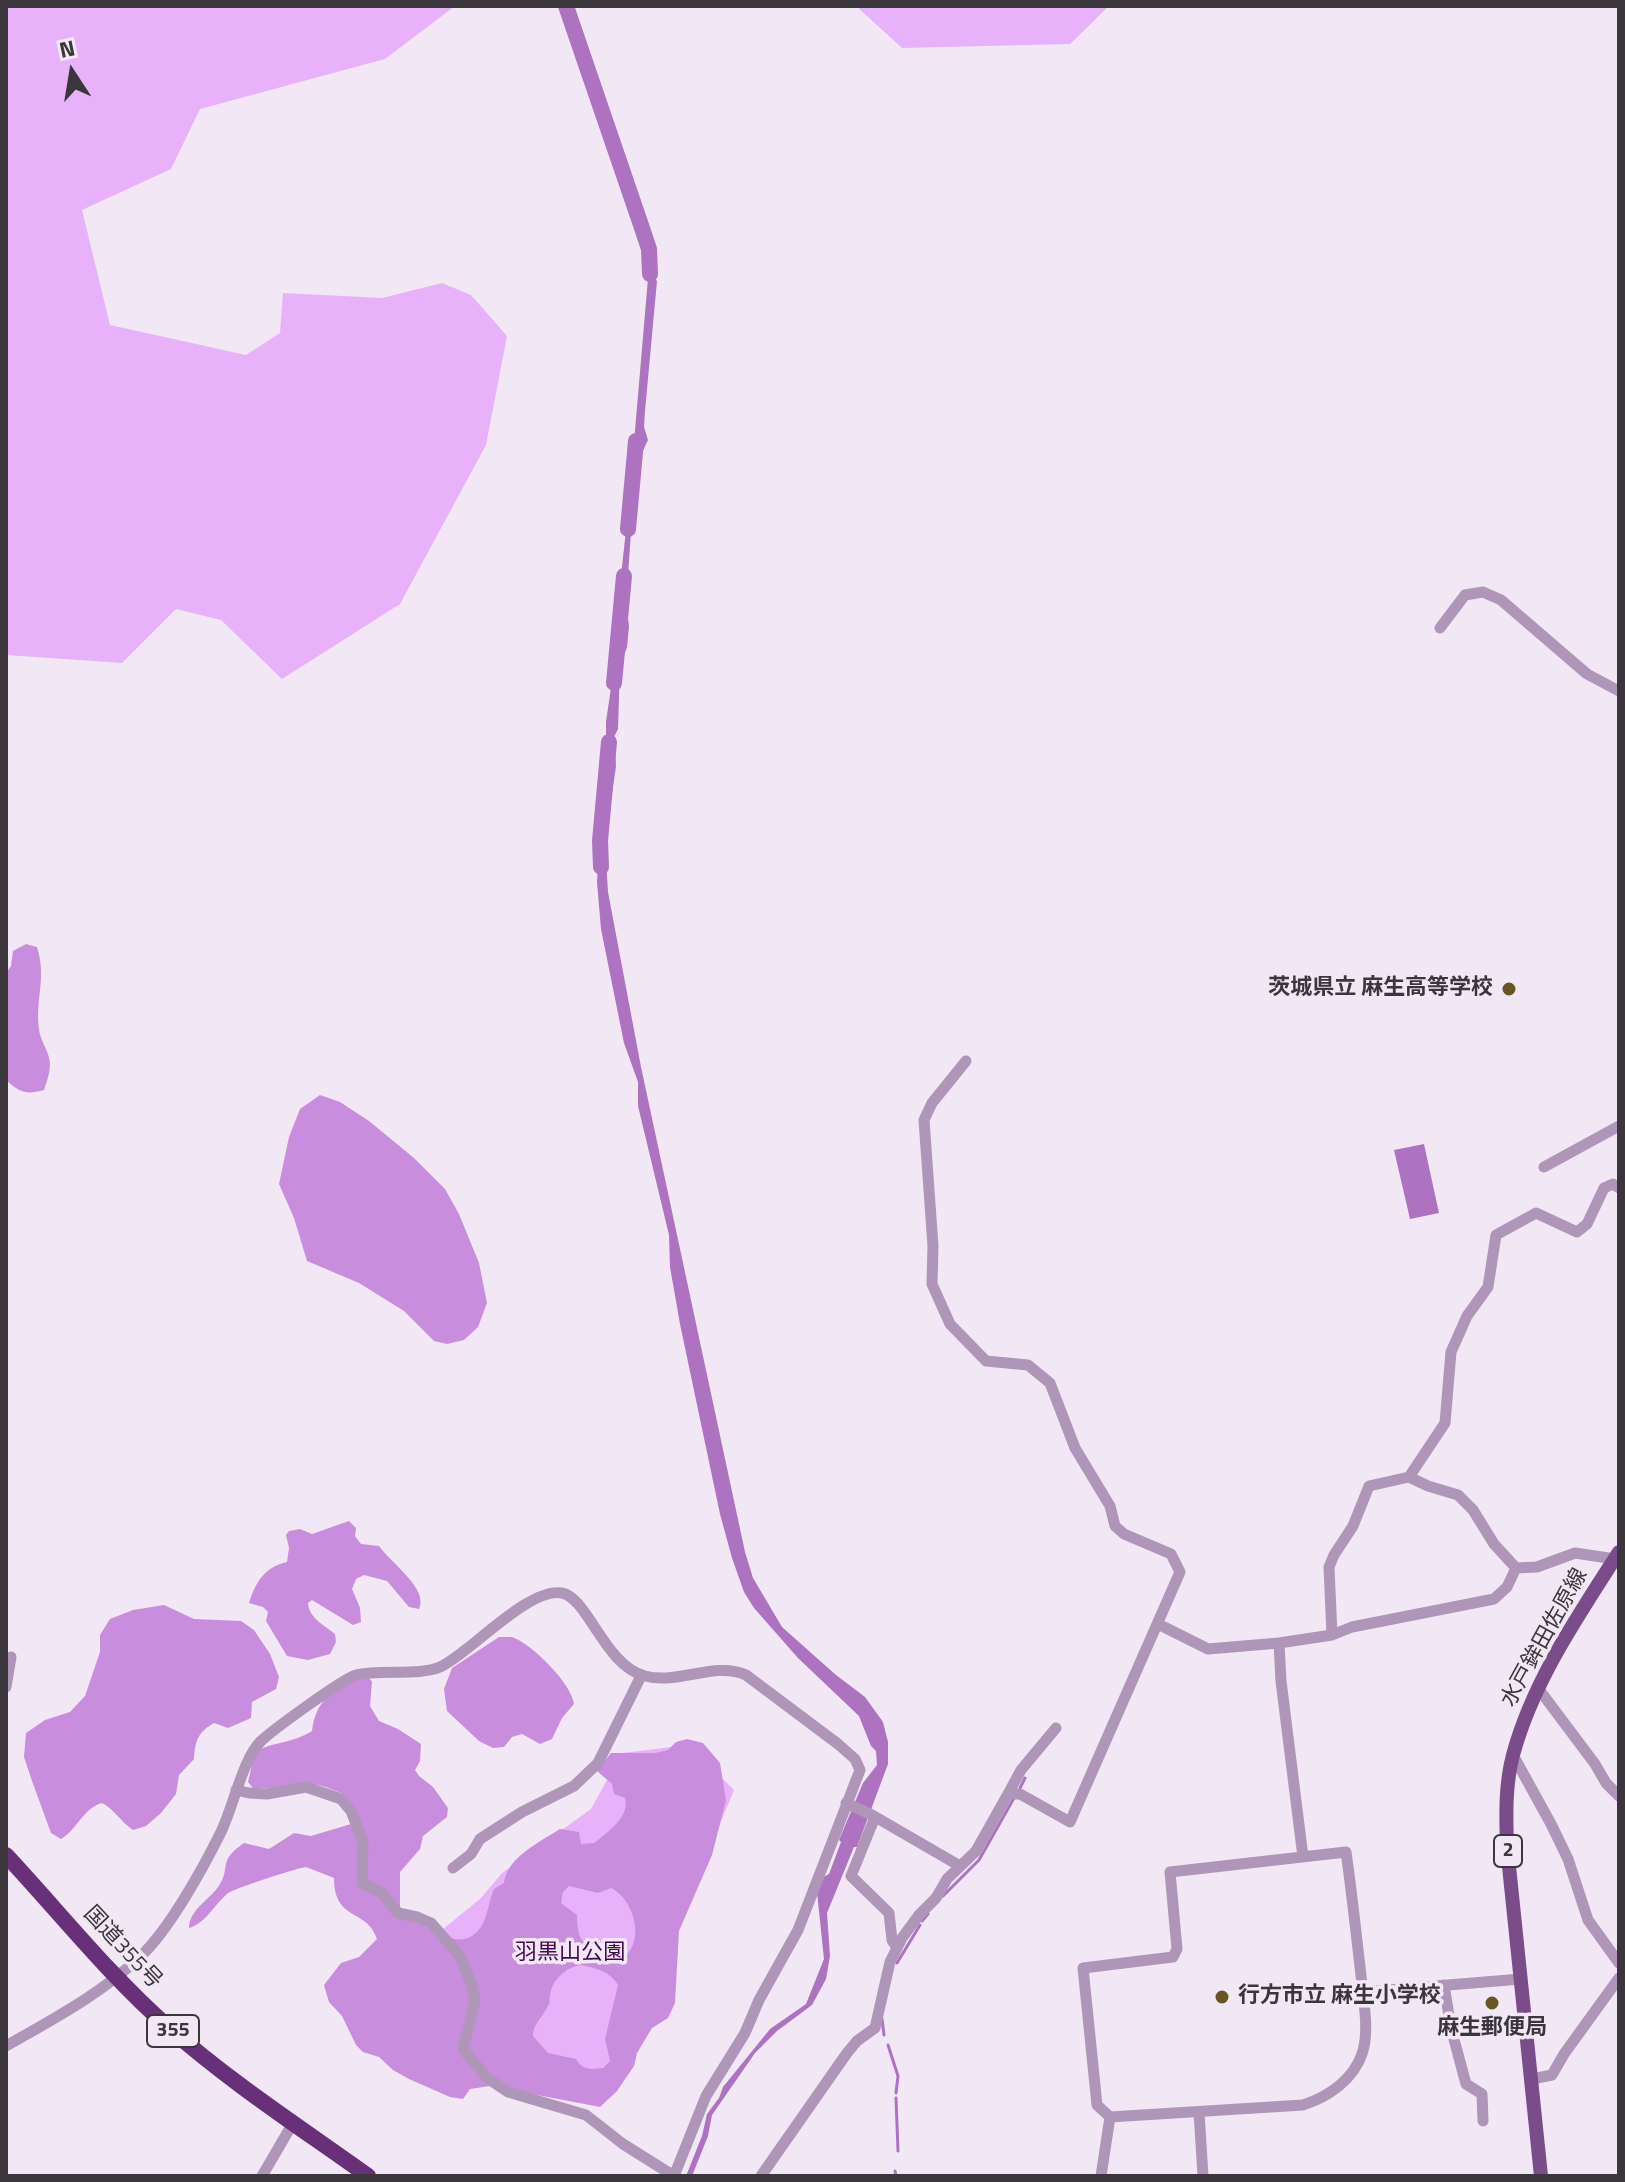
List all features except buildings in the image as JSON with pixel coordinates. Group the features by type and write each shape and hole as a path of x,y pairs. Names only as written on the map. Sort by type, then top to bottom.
{"highway":[{"name":"国道355号","path":"6,1855 117,1978 211,2064 368,2176"}],"main road":[{"name":"水戸鉾田佐原線","path":"1541,2176 1507,1847 1506,1797 1513,1755 1538,1688 1574,1622 1617,1555"}],"street":[{"path":"1440,628 1465,595 1483,592 1501,600 1587,674 1619,691"},
{"path":"966,1061 932,1103 924,1120 933,1246 932,1284 950,1324 986,1361 1028,1365 1050,1383 1075,1448 1110,1506 1115,1526 1124,1534 1171,1554 1180,1572 1070,1822 1020,1794 1008,1794"},
{"path":"1544,1167 1619,1126"},
{"path":"1409,1477 1445,1423 1451,1352 1467,1316 1488,1287 1496,1235 1536,1213 1573,1231 1582,1230 1604,1188 1613,1184 1619,1188"},
{"path":"1332,1635 1329,1567 1353,1526 1369,1486 1409,1477 1458,1495 1473,1510 1494,1544 1516,1568"},
{"path":"1516,1568 1537,1567 1575,1553 1617,1555"},
{"path":"1158,1624 1208,1649 1332,1635 1352,1627 1494,1599 1507,1587 1516,1568"},
{"path":"6,2046 117,1978 143,1954 168,1921 219,1837 230,1813 236,1790 252,1753 261,1741 351,1677 438,1668 487,1630 550,1593 571,1597 614,1657 641,1676 675,1678 727,1671 746,1675 838,1744 858,1764 860,1774 798,1930 759,2000 745,2033 706,2096 674,2176 623,2144 586,2115 508,2092 487,2078 469,2059 463,2044 475,2000 460,1956 431,1923 398,1913 382,1893 362,1883 363,1842 351,1811 341,1799 306,1787 267,1794 236,1790"},
{"path":"1279,1643 1303,1857"},
{"path":"6,1687 11,1657"},
{"path":"453,1868 471,1854 480,1839 522,1812 574,1786 598,1763 641,1676"},
{"path":"1538,1688 1606,1783 1619,1796"},
{"path":"761,2176 847,2053 875,2028 897,1948 947,1879 976,1851 1021,1770 1056,1728"},
{"path":"1513,1755 1568,1859 1588,1920 1619,1963"},
{"path":"848,1804 960,1866"},
{"path":"874,1816 851,1876 889,1913 892,1940 897,1948"},
{"path":"1346,1852 1365,2020 1363,2051 1348,2076 1328,2094 1303,2105 1110,2117 1097,2105 1083,1968 1173,1957 1177,1949 1170,1872 1303,1857 1346,1852"},
{"path":"1532,2079 1552,2075 1619,1978"},
{"path":"1363,1992 1521,1979"},
{"path":"1444,1985 1451,2028 1466,2084 1482,2094 1483,2121"},
{"path":"1199,2112 1203,2176"},
{"path":"1101,2176 1110,2117"},
{"path":"262,2176 293,2123"}],"green space":[{"path":"6,6 455,6 385,59 200,109 171,169 82,210 110,325 246,355 280,333 283,293 382,298 442,283 471,295 507,336 486,445 400,604 282,679 221,620 176,609 122,663 6,655"},
{"path":"856,6 1109,6 1070,44 902,48"},
{"path":"26,944 37,947 40,958 39,1029 50,1062 44,1090 33,1092 24,1092 6,1080 6,973 11,966 13,951"},
{"path":"320,1095 340,1102 369,1121 414,1158 445,1189 479,1263 487,1303 478,1327 464,1340 447,1344 434,1341 404,1311 359,1283 307,1261 294,1218 279,1184 289,1137 300,1109"},
{"path":"349,1521 356,1528 355,1536 361,1544 379,1546 407,1576 419,1593 419,1609 409,1607 387,1581 364,1575 356,1579 352,1589 360,1608 361,1622 353,1625 312,1600 308,1603 311,1613 335,1634 336,1642 330,1654 308,1660 287,1656 266,1621 268,1612 249,1603 255,1588 267,1571 287,1562 289,1548 286,1535 289,1531 300,1529 312,1534"},
{"path":"164,1605 194,1619 241,1621 254,1630 270,1654 279,1677 276,1689 252,1702 251,1718 228,1728 214,1723 204,1730 197,1742 194,1759 179,1775 176,1794 146,1826 133,1830 102,1803 90,1810 61,1839 51,1833 24,1757 26,1733 45,1720 70,1712 85,1696 100,1652 100,1635 110,1619 133,1610"},
{"path":"499,1637 512,1637 530,1648 559,1676 572,1696 574,1704 562,1718 552,1739 540,1744 522,1734 512,1737 504,1747 493,1748 479,1741 447,1711 444,1689 452,1668"},
{"path":"368,1676 372,1682 370,1706 379,1721 421,1744 420,1761 415,1770 433,1787 448,1808 447,1817 423,1836 420,1849 400,1872 400,1909 453,1939 473,1935 482,1925 494,1889 504,1883 511,1865 534,1845 560,1829 579,1832 581,1844 594,1843 617,1824 624,1812 625,1798 614,1794 612,1784 597,1771 611,1753 655,1753 668,1750 676,1742 687,1739 703,1743 720,1763 726,1800 712,1855 679,1931 675,2003 668,2018 652,2028 637,2053 634,2066 617,2091 600,2107 490,2086 470,2089 463,2099 450,2097 393,2070 379,2057 363,2052 356,2045 342,2016 329,2002 324,1985 341,1963 359,1957 377,1939 366,1923 339,1902 334,1878 306,1867 231,1891 205,1918 189,1928 192,1916 222,1880 230,1855 244,1843 269,1849 294,1833 311,1836 351,1824 343,1794 334,1790 311,1784 253,1788 248,1782 258,1750 312,1731 323,1701","holes":["569,1886 598,1893 611,1888 619,1893 631,1910 635,1930 631,1950 624,1957 614,1959 584,1942 577,1915 561,1903 563,1892","581,1965 606,1973 618,1985 605,2039 610,2061 603,2068 587,2068 576,2059 548,2053 533,2036 557,1979 570,1968"]},
{"name":"羽黒山公園","path":"689,1745 734,1790 677,1928 678,1954 584,2102 442,1930 481,1898 502,1873 591,1809 622,1753"}],"shaded area":[{"path":"650,255 653,277 657,281 644,427 648,440 639,459 638,489 632,518 626,603 629,626 627,647 620,666 618,729 614,737 616,766 605,843 608,892 641,1067 753,1578 782,1627 865,1697 883,1722 888,1742 888,1764 857,1847 854,1847 827,1913 830,1956 826,1979 812,2005 777,2031 755,2053 712,2115 708,2136 692,2176 686,2176 707,2114 723,2087 770,2029 806,2004 824,1959 817,1892 822,1878 829,1874 841,1842 839,1840 863,1783 877,1765 876,1751 859,1716 798,1658 754,1608 744,1592 732,1558 680,1324 670,1267 669,1235 638,1106 638,1082 624,1043 601,929 597,882 599,852 611,784 606,753 606,722 614,667 622,653 625,638 620,585 627,521 636,481 634,442"},
{"path":"1424,1144 1439,1213 1410,1219 1394,1150"}],"waterway":[{"path":"566,6 649,249 650,274"},
{"path":"628,529 636,441"},
{"path":"614,683 624,576"},
{"path":"601,867 600,841 609,742"},
{"path":"1020,1788 1025,1778"},
{"path":"943,1896 979,1860 1014,1798"},
{"path":"922,1921 928,1914"},
{"path":"897,1963 920,1925"},
{"path":"882,2019 884,2035"},
{"path":"888,2045 898,2076 896,2093"},
{"path":"896,2098 898,2151"},
{"path":"895,2171 896,2176"}],"place":[{"name":"茨城県立 麻生高等学校","path":"1509,989"},
{"name":"行方市立 麻生小学校","path":"1222,1997"},
{"name":"麻生郵便局","path":"1492,2003"}]}
